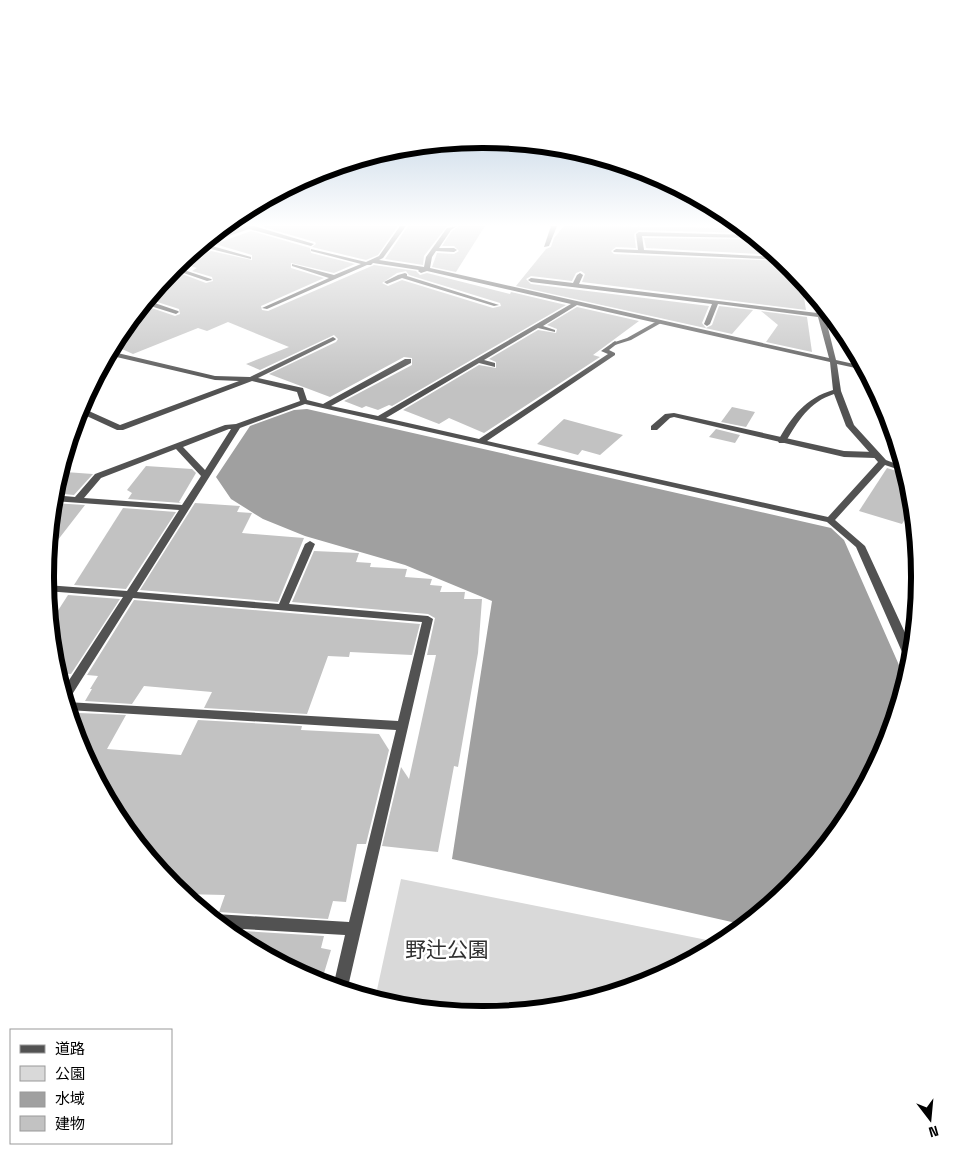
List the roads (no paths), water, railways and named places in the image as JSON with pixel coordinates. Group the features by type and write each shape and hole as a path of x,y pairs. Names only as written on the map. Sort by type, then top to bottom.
{"street":[{"path":"265,308 332,280"},
{"path":"387,282 392,280"},
{"path":"413,280 496,305"},
{"path":"473,280 856,366"},
{"path":"531,280 821,316"},
{"path":"575,286 578,280"},
{"path":"707,324 715,303"},
{"path":"152,304 176,312"},
{"path":"379,419 575,304"},
{"path":"820,313 833,361 837,391 850,426 879,458"},
{"path":"479,442 613,354 604,351 615,343 629,339 659,322"},
{"path":"536,326 553,331"},
{"path":"86,413 120,428 251,379 333,340"},
{"path":"116,355 215,378 251,379 300,390 304,402"},
{"path":"323,407 408,360"},
{"path":"478,361 492,365"},
{"path":"782,441 788,428 804,408 822,395 837,391"},
{"path":"77,500 98,476 228,427 237,426 304,402 830,520 860,546 906,647"},
{"path":"654,428 668,416 674,415 782,441 844,454 879,458 897,466"},
{"path":"69,690 237,426"},
{"path":"178,446 205,476"},
{"path":"830,520 879,458"},
{"path":"61,499 186,508"},
{"path":"283,607 310,544"},
{"path":"54,589 428,619 342,982"},
{"path":"74,706 403,726"},
{"path":"228,922 353,929"}],"water":[{"path":"307,409 831,528 844,540 901,670 897,688 879,741 867,767 839,815 805,860 786,880 736,923 452,859 492,601 405,565 305,536 263,519 231,499 216,477 250,426 294,410"}],"park label":[{"name":"野辻公園","path":"447,950"}]}
